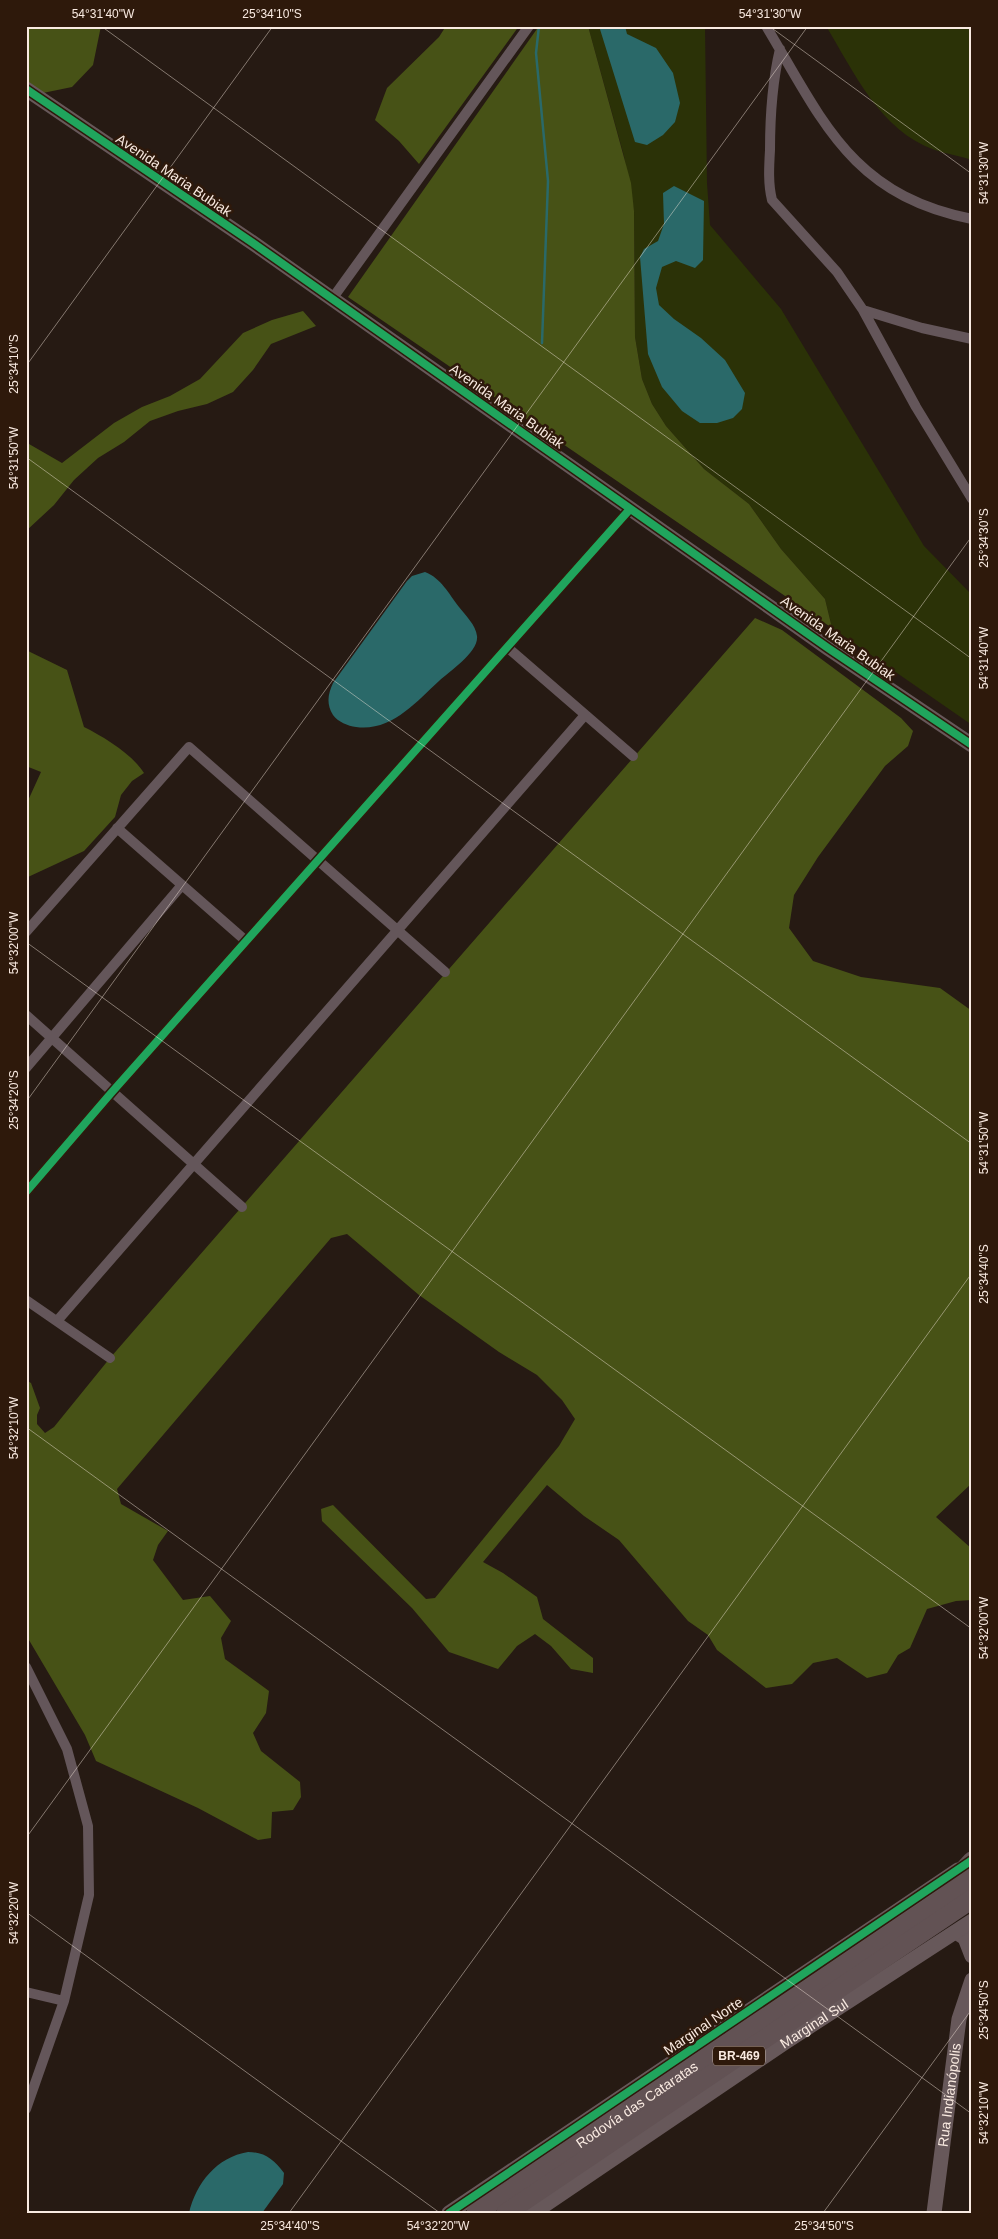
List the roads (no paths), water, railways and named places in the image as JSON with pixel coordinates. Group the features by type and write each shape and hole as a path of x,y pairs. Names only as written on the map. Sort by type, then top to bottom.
{"highway":[{"path":"925,1910 972,1861"},
{"name":"Rodovía das Cataratas","path":"476,2213 972,1879"},
{"name":"Rodovía das Cataratas","path":"506,2213 972,1899"}],"street":[{"path":"332,300 529,26"},
{"path":"766,26 824,123 846,152 867,173 898,193 928,207 972,219"},
{"path":"780,49 771,96 769,188 772,200 838,272 863,310 916,408 972,499"},
{"name":"Avenida Maria Bubiak","path":"26,89 972,745"},
{"path":"863,310 922,328 972,339"},
{"path":"26,1192 112,1092 630,509"},
{"path":"507,647 633,756"},
{"path":"57,1321 585,715"},
{"path":"26,932 189,747 445,972"},
{"path":"117,828 246,941"},
{"path":"26,1068 182,885"},
{"path":"26,1015 242,1208"},
{"path":"26,1300 110,1358"},
{"path":"26,1668 67,1749 88,1826 89,1895 64,2001 26,2109"},
{"name":"Marginal Norte","path":"449,2213 972,1861"},
{"name":"Marginal Sul","path":"533,2213 776,2048 972,1921"},
{"path":"956,1932 965,1938 972,1956"},
{"name":"Rua Indianópolis","path":"934,2213 960,2019 972,1980"},
{"path":"26,1992 64,2001"}],"water":[{"path":"599,26 625,26 627,34 656,48 673,73 680,103 675,122 663,135 647,145 635,142"},
{"path":"674,186 704,201 703,260 695,268 676,261 662,267 656,288 659,305 674,319 701,338 725,360 745,393 742,409 733,418 717,423 700,423 682,411 662,387 648,354 640,257 644,249 658,241 664,224 663,193"},
{"path":"425,572 440,582 472,624 477,636 473,648 463,661 412,706 392,720 369,727 347,725 340,722 333,715 329,707 329,695 333,683 407,581 412,576"},
{"path":"248,2152 264,2155 277,2164 284,2173 283,2184 262,2213 189,2213 197,2192 210,2173 227,2159"}],"waterway":[{"path":"539,26 536,53 548,181 542,343"}]}
